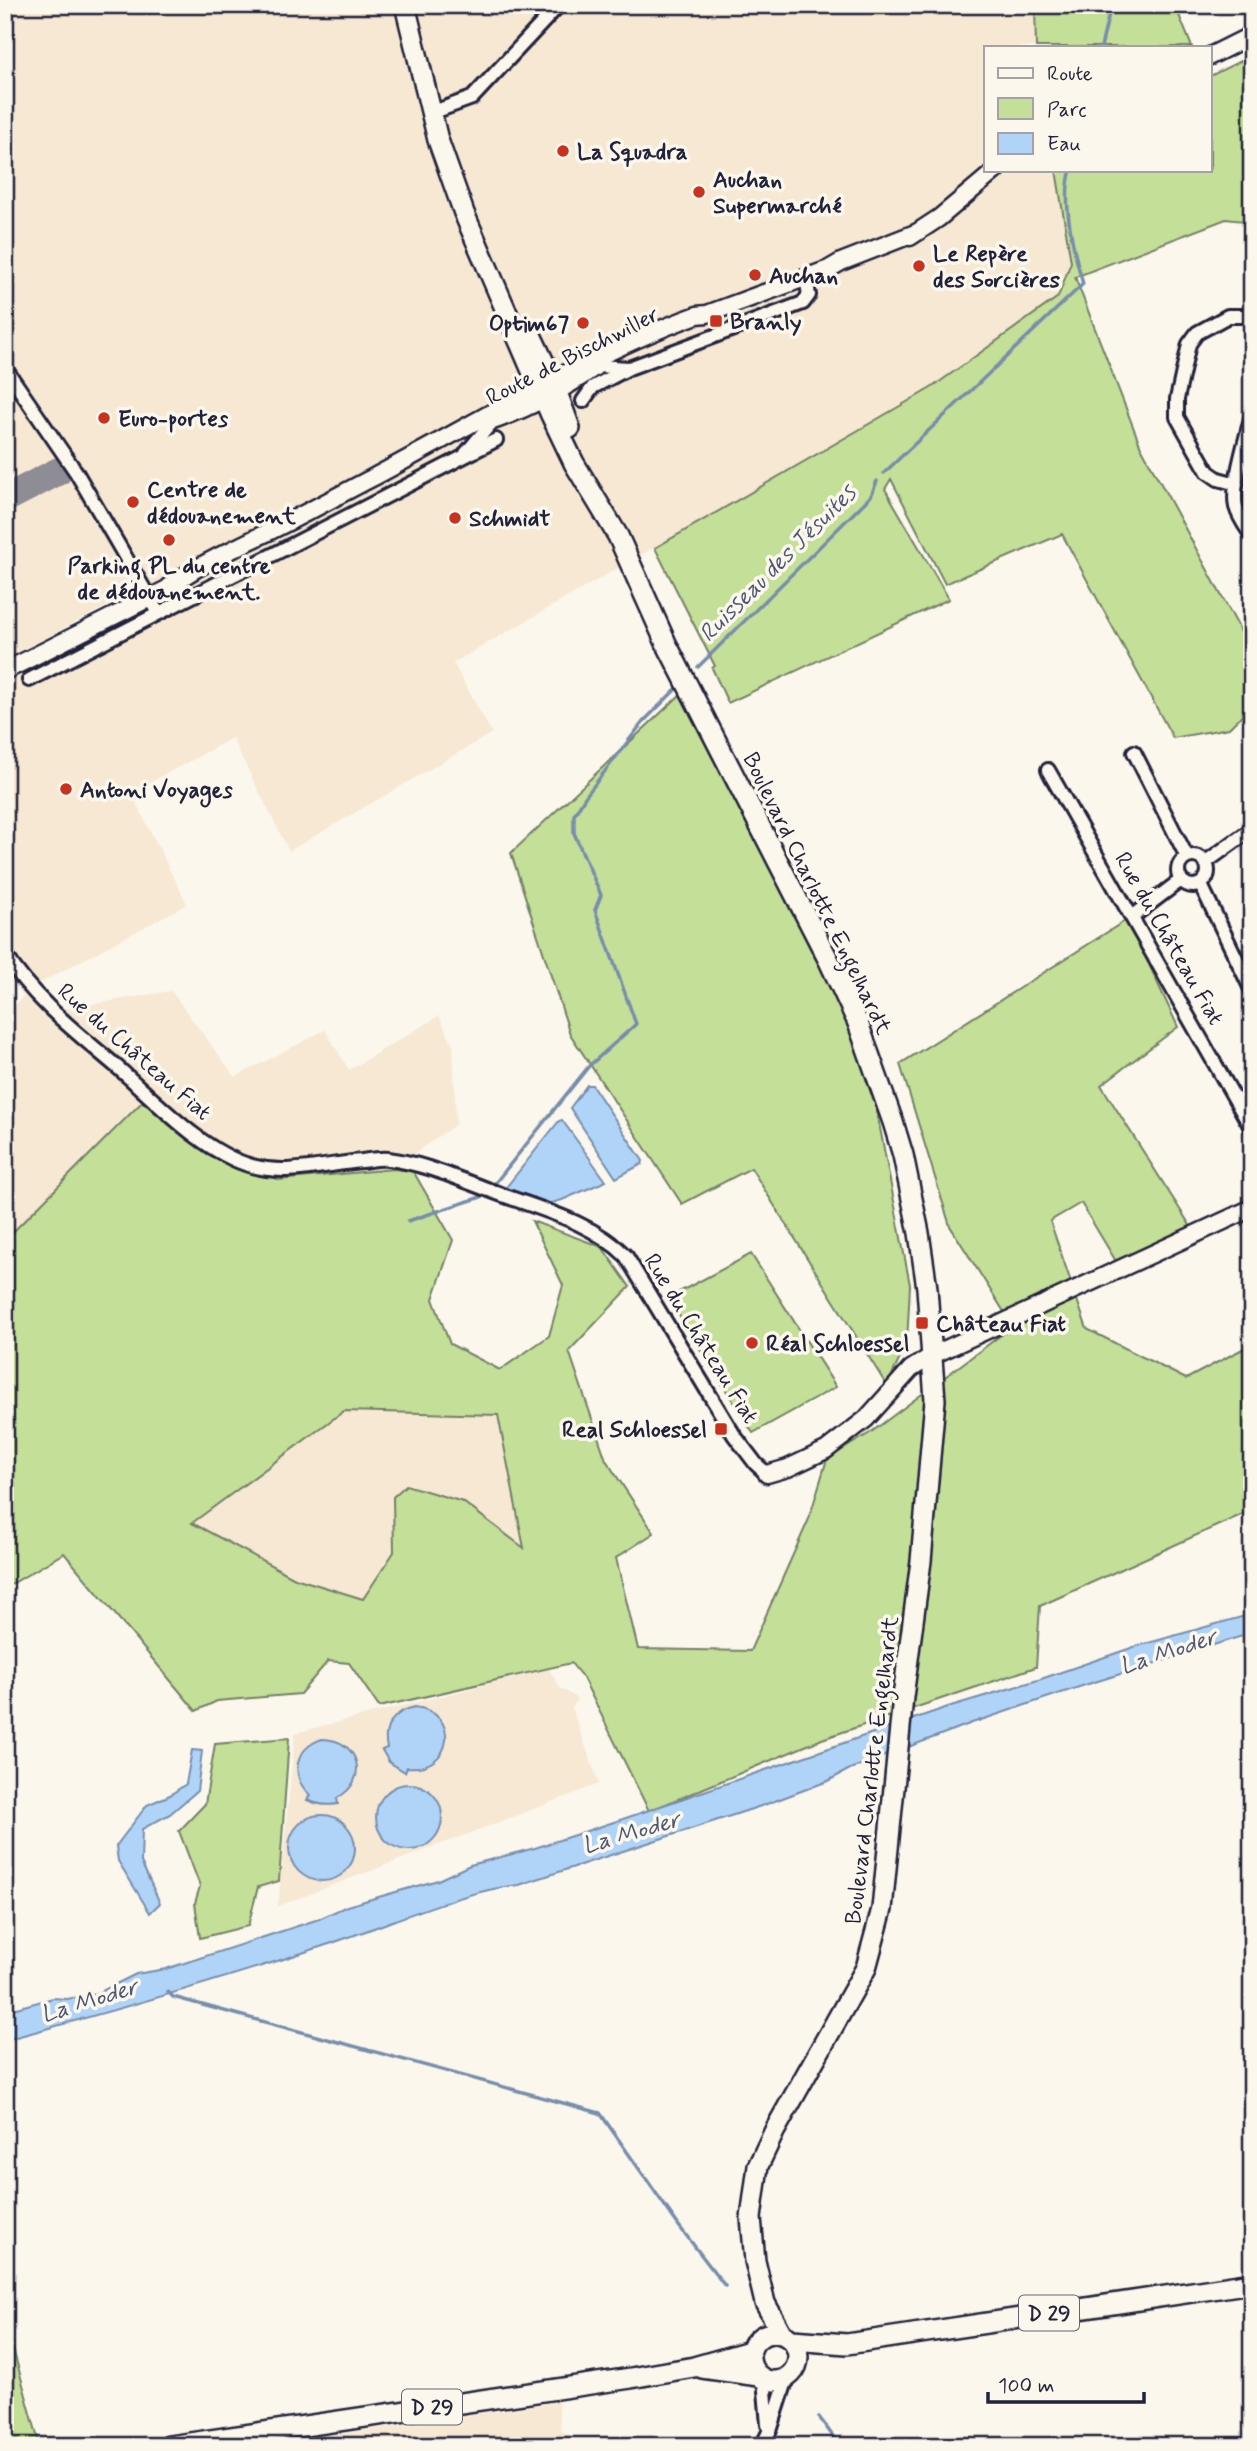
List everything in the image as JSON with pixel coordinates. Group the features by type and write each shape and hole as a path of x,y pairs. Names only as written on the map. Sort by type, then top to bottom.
{"main road":[{"name":"Boulevard Charlotte Engelhardt","path":"405,5 438,140 480,251 548,388 666,643 829,961 863,1035 903,1155 919,1233 939,1435 935,1468 928,1489 903,1697 882,1909 872,1952 856,1988 775,2130 758,2166 751,2218 758,2279 765,2303 786,2336"},
{"name":"Boulevard Charlotte Engelhardt","path":"754,2345 758,2279"},
{"name":"D 29","path":"792,2373 812,2357 847,2344 1252,2283"},
{"path":"765,2334 786,2336 798,2353 792,2373 772,2381 761,2378 751,2365 754,2345 765,2334"},
{"name":"D 29","path":"786,2336 847,2344"},
{"name":"D 29","path":"169,2446 694,2367 754,2345"},
{"name":"D 29","path":"694,2367 761,2378"}],"street":[{"path":"431,113 472,98 559,5"},
{"path":"1216,54 1252,37"},
{"name":"Route de Bischwiller","path":"456,433 494,421 629,341 697,314 707,314 829,269 855,263 918,232 994,172"},
{"name":"Route de Bischwiller","path":"583,401 593,387 629,368 803,303 809,295 806,278"},
{"name":"Route de Bischwiller","path":"5,671 149,598 199,566 266,534 456,433 626,349 702,319 707,314"},
{"path":"1237,484 1218,479 1208,472 1177,417 1177,399 1189,344 1197,333 1228,316 1252,316"},
{"path":"596,366 629,368"},
{"path":"5,368 76,472 158,613"},
{"path":"1252,414 1235,504 1239,517 1252,536"},
{"path":"464,456 494,421"},
{"path":"29,680 496,440"},
{"path":"1134,752 1188,857"},
{"name":"Rue du Château Fiat","path":"1048,770 1252,1129"},
{"path":"1206,862 1252,829"},
{"path":"1198,856 1206,862 1208,877 1200,885 1188,886 1181,880 1178,867 1188,857 1198,856"},
{"path":"1132,917 1181,880"},
{"path":"1200,885 1252,990"},
{"name":"Rue du Château Fiat","path":"5,954 38,998 79,1035 169,1115 233,1158 251,1166 274,1170 387,1158 428,1168 565,1218 602,1236 626,1256 734,1435 767,1474 788,1468 826,1450 866,1419 911,1369 933,1355 1252,1208"},
{"path":"765,2441 792,2373"},
{"path":"761,2378 765,2441"}],"shaded area":[{"path":"5,5 1035,5 1036,46 984,46 984,172 1055,172 1071,262 1058,297 931,388 453,663 492,733 289,851 232,738 131,793 187,904 36,985 58,1010 171,991 235,1077 325,1030 349,1070 439,1016 453,1045 456,1124 393,1169 279,1180 142,1102 5,1240 5,1018 23,996 5,966 5,678 139,607 130,594 5,659"},
{"path":"344,1411 498,1415 525,1549 463,1502 393,1497 394,1552 364,1599 295,1578 192,1523"},
{"path":"549,1669 560,1688 577,1698 572,1709 599,1784 278,1906 295,1733"},
{"path":"558,2402 561,2431 594,2446 261,2446"}],"green space":[{"path":"1035,5 1175,5 1192,46 1036,46"},
{"path":"1252,55 1252,222 1226,219 1075,277 1141,447 1252,652 1252,705 1229,728 1173,738 1062,534 945,584 891,479 885,489 949,599 728,703 712,668 715,666 655,548 931,388 1058,297 1071,262 1056,172 1212,172 1212,75"},
{"path":"680,695 836,996 871,1081 910,1285 907,1343 887,1386 751,1168 682,1204 570,1034 511,853"},
{"path":"1128,919 1178,1027 1101,1085 1193,1230 1117,1263 1081,1203 1050,1221 1087,1329 1186,1379 1252,1344 1252,1510 1040,1606 1036,1667 822,1739 649,1811 583,1678 571,1663 379,1707 349,1663 328,1661 300,1694 217,1701 196,1711 64,1553 5,1588 5,1240 142,1102 279,1180 393,1169 413,1171 453,1240 433,1299 450,1344 500,1370 549,1336 563,1285 532,1221 602,1247 630,1287 569,1351 606,1460 654,1533 616,1558 638,1649 750,1651 809,1519 827,1459 870,1433 1013,1326 950,1226 900,1064","holes":["344,1411 498,1415 524,1548 463,1502 406,1485 393,1497 394,1552 363,1599 295,1578 192,1523"]},
{"name":"Réal Schloessel","path":"751,1254 836,1387 753,1433 668,1298"},
{"path":"289,1738 279,1881 258,1887 248,1926 200,1938 195,1903 200,1886 179,1831 205,1804 215,1744"},
{"path":"5,2320 40,2446 5,2446"}],"water":[{"path":"587,1085 592,1085 643,1161 616,1178 570,1108"},
{"path":"562,1120 606,1181 548,1204 504,1190 559,1121"},
{"name":"La Moder","path":"1252,1614 1252,1633 972,1723 764,1805 519,1885 447,1902 246,1971 5,2040 5,2011 53,1998 67,1999 96,1994 136,1974 166,1969 319,1919 347,1906 438,1880 470,1865 535,1848 623,1819 951,1706 1134,1647"},
{"path":"415,1707 430,1711 440,1719 446,1741 435,1760 423,1766 407,1767 405,1772 389,1762 382,1750 387,1748 386,1733 391,1721 401,1712"},
{"path":"322,1739 345,1746 356,1762 354,1782 337,1798 338,1804 322,1805 307,1800 310,1795 299,1780 297,1771 301,1756 313,1743"},
{"path":"192,1750 202,1751 197,1791 170,1814 142,1829 141,1862 160,1903 150,1913 118,1861 116,1846 147,1805 186,1784"},
{"path":"409,1784 422,1786 432,1794 440,1804 440,1830 432,1840 422,1848 409,1850 396,1848 386,1840 378,1830 376,1817 378,1804 386,1794 396,1786"},
{"path":"322,1815 335,1817 350,1830 355,1848 353,1861 340,1876 322,1881 309,1879 294,1866 289,1848 291,1835 304,1820"}],"waterway":[{"name":"Ruisseau des Jésuites","path":"1101,46 1111,5"},
{"name":"Ruisseau des Jésuites","path":"884,473 1083,284 1068,212 1071,172"},
{"name":"Ruisseau des Jésuites","path":"698,667 871,496 877,481"},
{"name":"Ruisseau des Jésuites","path":"492,1187 589,1066 636,1024 595,910 601,895 574,833 574,815 643,722 679,686"},
{"path":"408,1221 481,1197"},
{"path":"168,1992 173,1997 600,2113 679,2226 725,2286"},
{"path":"819,2417 840,2446"}],"taxiway":[{"path":"5,499 59,471"}],"place":[{"name":"La Squadra","path":"563,151"},
{"name":"Auchan Supermarché","path":"699,192"},
{"name":"Le Repère des Sorcières","path":"919,266"},
{"name":"Auchan","path":"755,275"},
{"name":"Branly","path":"716,321"},
{"name":"Optim67","path":"583,323"},
{"name":"Euro-portes","path":"104,418"},
{"name":"Centre de dédouanement","path":"133,502"},
{"name":"Schmidt","path":"455,518"},
{"name":"Parking PL du centre de dédouanement.","path":"169,540"},
{"name":"Antoni Voyages","path":"66,789"},
{"name":"Château Fiat","path":"922,1323"},
{"name":"Réal Schloessel","path":"752,1343"},
{"name":"Real Schloessel","path":"721,1429"}]}
